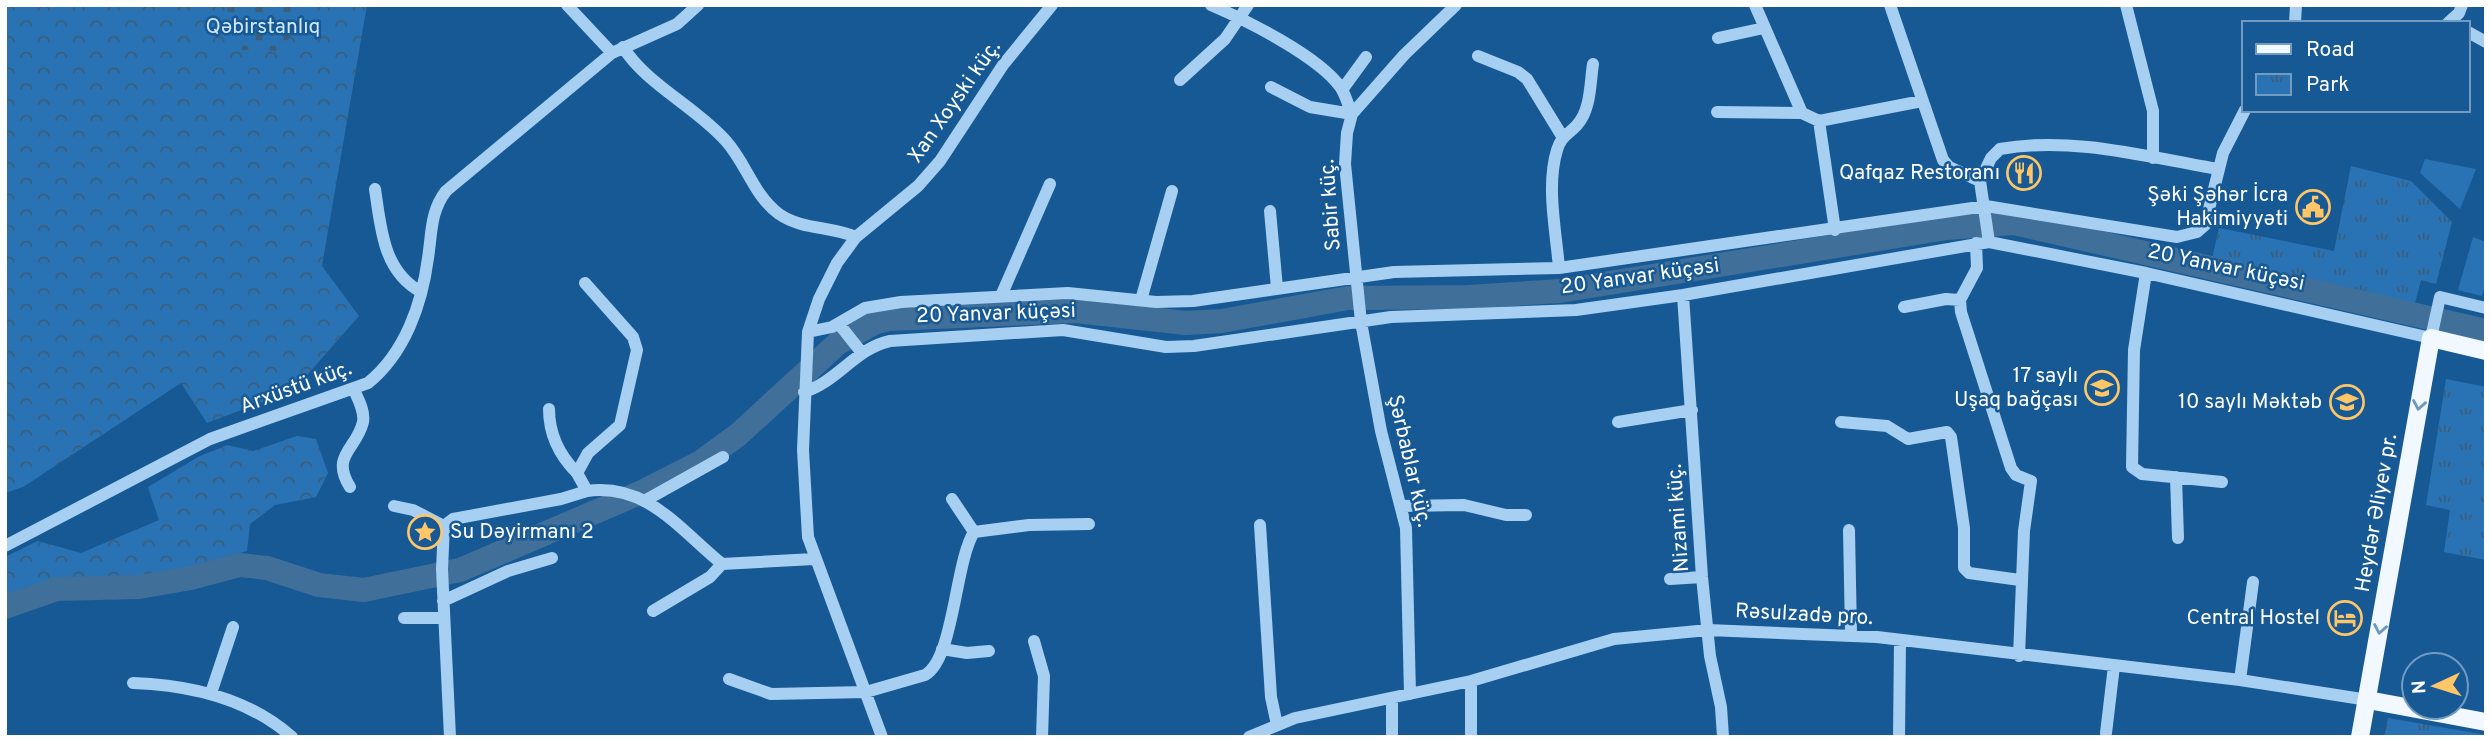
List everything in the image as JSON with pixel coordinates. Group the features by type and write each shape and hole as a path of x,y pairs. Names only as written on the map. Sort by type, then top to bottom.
{"main road":[{"name":"20 Yanvar küçəsi","path":"2432,333 2486,351"},
{"name":"Heydər Əliyev pr.","path":"2360,737 2432,333"},
{"path":"2368,700 2486,722"}],"street":[{"path":"567,5 617,50 688,104 727,142 755,187 778,213 808,227 856,237"},
{"name":"Arxüstü küç.","path":"5,546 211,439 354,390 382,372 395,355 421,292 433,214 446,191 617,50 677,24 698,5"},
{"name":"Xan Xoyski küç.","path":"804,389 808,332 819,299 837,263 856,237 918,186 940,161 1003,65 1052,5"},
{"path":"1211,5 1241,19 1318,66 1342,90 1352,114"},
{"path":"1180,80 1225,39 1248,5"},
{"path":"1352,114 1404,55 1456,5"},
{"path":"1755,5 1802,113"},
{"path":"1890,5 1943,160 1949,167 1980,181"},
{"path":"2126,5 2153,111 2153,158"},
{"path":"2452,21 2462,5"},
{"path":"1718,38 1764,28"},
{"path":"2470,33 2486,42"},
{"path":"1478,56 1518,72 1527,79 1562,136"},
{"path":"1342,90 1366,57"},
{"path":"1559,268 1553,185 1556,152 1562,136 1577,125 1586,110 1593,64"},
{"path":"1271,87 1310,107 1352,114"},
{"path":"1717,112 1802,113 1819,121 1922,101"},
{"path":"808,332 840,326 875,306 1068,293 1183,302 1394,272 1559,268 1986,206 2177,237 2197,232 2210,213 2218,169 2234,127 2244,112"},
{"name":"Sabir küç.","path":"1352,114 1345,164 1361,322"},
{"path":"1819,121 1835,230"},
{"path":"2019,656 2021,580 2031,481 2016,475 2011,468 1960,300 1978,268 1983,243 1986,206 1980,181 1991,158 2000,149 2009,147 2068,145 2218,169"},
{"path":"1001,296 1050,184"},
{"path":"375,189 387,253 398,275 421,292"},
{"path":"1141,300 1172,191"},
{"path":"1270,211 1277,288"},
{"name":"20 Yanvar küçəsi","path":"804,389 825,384 859,349 890,341 1063,330 1166,347 1194,346 1420,316 1559,312 1684,295 1983,243 2146,273 2432,333"},
{"path":"2146,273 2134,350 2132,467 2141,474 2222,482"},
{"path":"577,473 588,453 620,425 637,350 633,337 585,283"},
{"name":"Nizami küç.","path":"1684,295 1702,578 1710,656 1721,706 1723,737"},
{"path":"1904,307 1946,299 1960,300"},
{"path":"2432,333 2439,303 2486,308"},
{"name":"Şərbablar küç.","path":"1361,322 1381,432 1402,506 1408,554 1410,694"},
{"path":"840,326 859,349"},
{"path":"804,389 804,500 814,559 882,737"},
{"path":"350,487 343,475 342,462 363,422 362,410 354,390"},
{"path":"549,410 550,432 565,461 577,473 586,491"},
{"path":"1618,422 1692,410"},
{"path":"1842,422 1887,426 1908,439 1947,432 1951,437 1964,528 1964,568 1969,573 2021,580"},
{"path":"646,500 723,457"},
{"path":"2176,477 2178,538"},
{"path":"450,737 442,569 444,526 453,519 561,499 586,491 619,490 646,500 722,564 814,559"},
{"path":"729,679 771,694 866,692 932,671 942,649 974,532 952,499"},
{"path":"1402,506 1464,505 1506,515 1526,515"},
{"path":"394,506 413,510 444,526"},
{"path":"974,532 1029,525 1089,524"},
{"path":"1260,526 1271,697 1278,725"},
{"path":"1849,530 1851,634"},
{"path":"443,600 508,571 552,558"},
{"path":"653,611 710,577 722,564"},
{"path":"1670,579 1702,578"},
{"path":"2240,680 2253,582"},
{"path":"404,618 444,618"},
{"path":"211,693 233,627"},
{"name":"Rəsulzadə pro.","path":"1250,737 1314,713 1471,681 1614,639 1708,630 1851,634 2019,656 2240,680 2368,700"},
{"path":"1899,737 1900,640"},
{"path":"1034,641 1044,676 1042,737"},
{"path":"942,649 967,653 989,650"},
{"path":"2106,733 2114,666"},
{"path":"1471,681 1471,737"},
{"path":"133,682 169,684 211,693 237,703 292,737"},
{"path":"1392,699 1392,737"}],"green space":[{"path":"5,5 367,5 322,266 359,316 294,390 207,423 181,383 23,487 5,493"},
{"name":"Qəbirstanlıq","path":"224,5 299,5 285,51 242,50"},
{"path":"2425,159 2476,169 2460,209 2420,173"},
{"path":"2351,166 2411,181 2452,222 2436,284 2421,280 2413,311 2211,263 2219,228 2334,251"},
{"path":"2473,237 2486,242 2486,283 2482,296 2458,290"},
{"path":"2446,379 2486,387 2486,560 2444,552 2450,510 2426,505"},
{"path":"297,436 316,439 328,473 316,497 275,505 250,524 247,551 143,579 54,578 5,599 5,557 38,541 81,553 159,520 148,487 198,457 227,445 253,451"},
{"path":"2388,718 2486,735 2486,737 2384,737"}],"waterway":[{"path":"5,607 57,589 139,587 191,578 240,565 267,568 319,585 364,590 460,570 644,491 701,462 739,434 838,343 874,323 889,319 1075,311 1186,323 1222,321 1348,298 1468,297 1560,291 1947,228 2014,223 2486,331"}],"place":[{"name":"Qafqaz Restoranı","path":"2024,173"},
{"name":"Şəki Şəhər İcra Hakimiyyəti","path":"2313,207"},
{"name":"17 saylı Uşaq bağçası","path":"2102,388"},
{"name":"10 saylı Məktəb","path":"2347,402"},
{"name":"Su Dəyirmanı 2","path":"425,532"},
{"name":"Central Hostel","path":"2345,618"}]}
